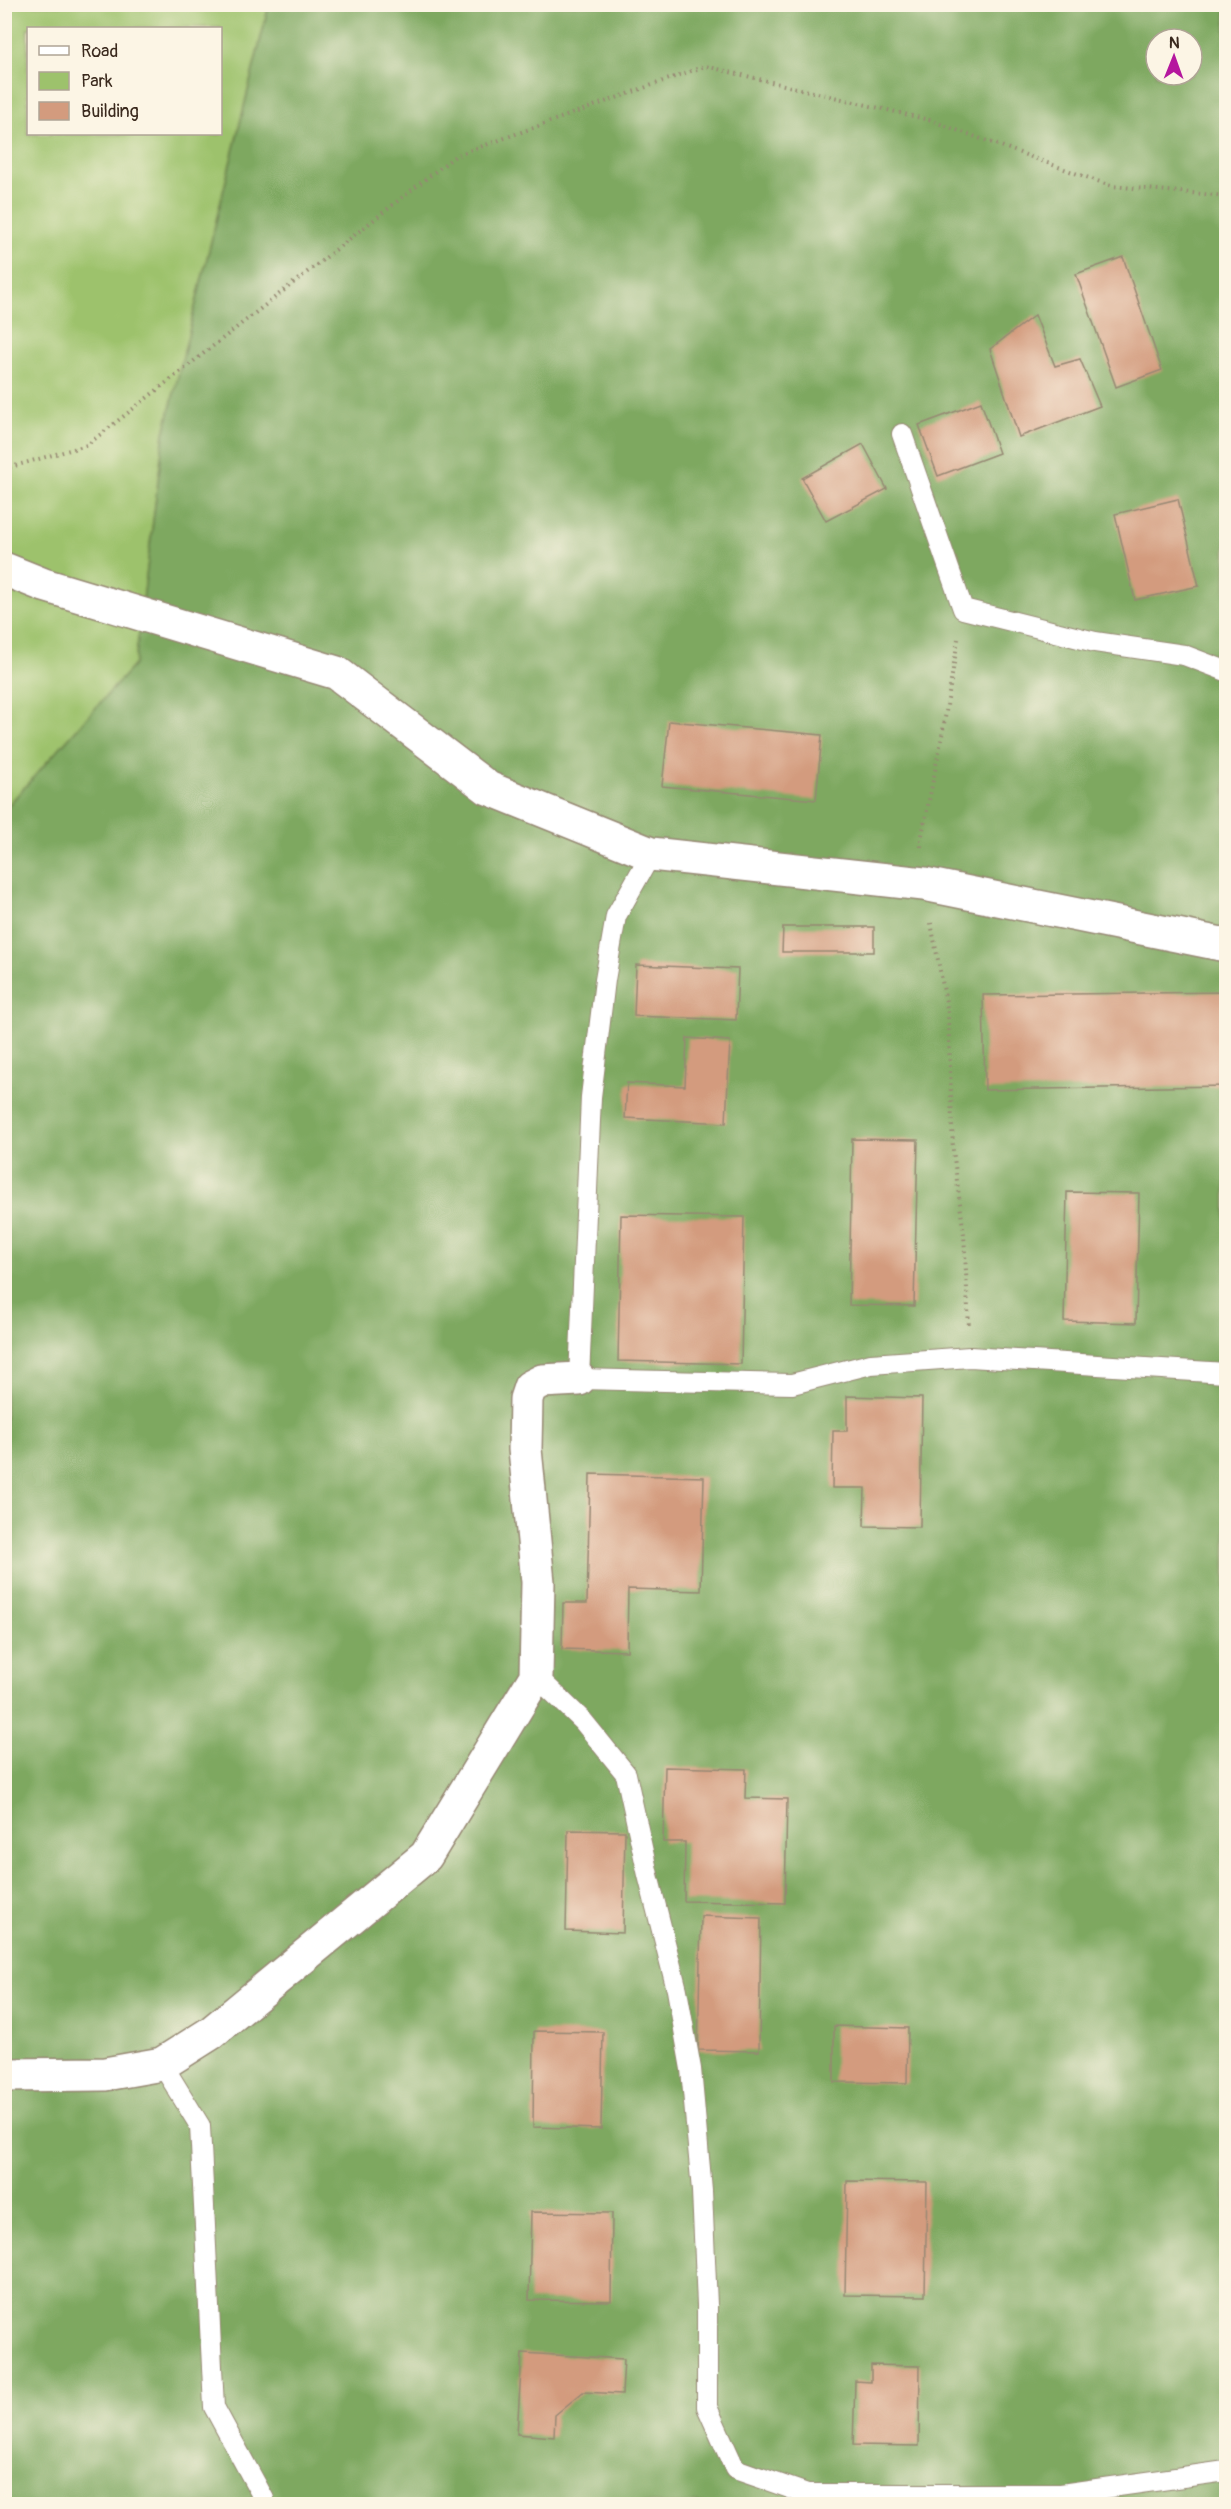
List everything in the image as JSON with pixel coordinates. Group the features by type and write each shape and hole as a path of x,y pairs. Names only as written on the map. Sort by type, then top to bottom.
{"street":[{"path":"4,569 44,585 337,673 488,788 651,854 924,884 1227,945"},
{"path":"4,2075 105,2074 162,2064 211,2033 426,1856 536,1676 538,1582 525,1449 526,1399 530,1387 542,1381 579,1379"}],"lane":[{"path":"903,434 963,609 1095,642 1184,655 1227,671"},
{"path":"651,854 616,916 604,980 591,1097 579,1379 792,1384 871,1364 970,1357 1227,1373"},
{"path":"536,1676 583,1721 626,1774 677,1990 691,2069 702,2191 707,2407 735,2469 807,2494 1061,2494 1227,2470"},
{"path":"162,2064 201,2126 214,2406 264,2499"}],"path":[{"path":"4,469 87,445 455,156 705,66 929,120 1111,186 1227,196"},
{"path":"963,609 942,736 921,840 924,884 948,1013 953,1150 964,1235 970,1357"}],"green space":[{"path":"5,5 269,5 164,434 135,664 5,809"},
{"path":"269,5 1226,5 1226,2504 5,2504 5,809 135,664 164,434"}],"building":[{"path":"1123,257 1162,370 1116,387 1076,274"},
{"path":"1035,315 1055,366 1080,359 1100,406 1019,437 990,349"},
{"path":"981,402 999,453 938,476 919,425"},
{"path":"863,444 887,489 826,521 802,478"},
{"path":"1178,499 1199,586 1135,600 1115,514"},
{"path":"669,721 822,735 816,800 662,786"},
{"path":"783,927 874,927 874,952 782,952"},
{"path":"636,965 738,969 736,1020 634,1016"},
{"path":"1226,992 1226,1086 985,1090 983,995"},
{"path":"687,1038 730,1041 726,1123 625,1118 627,1083 685,1086"},
{"path":"852,1139 918,1140 914,1306 849,1305"},
{"path":"1067,1192 1139,1193 1136,1323 1064,1321"},
{"path":"621,1215 744,1217 741,1364 618,1361"},
{"path":"847,1396 922,1398 920,1527 864,1526 865,1488 832,1488 833,1431 847,1431"},
{"path":"590,1474 704,1477 701,1591 628,1589 627,1651 562,1649 563,1603 587,1603"},
{"path":"665,1767 746,1769 745,1798 787,1799 785,1903 684,1901 685,1842 663,1842"},
{"path":"568,1830 625,1831 623,1933 566,1931"},
{"path":"701,1916 761,1918 759,2051 698,2050"},
{"path":"834,2026 908,2028 907,2083 834,2082"},
{"path":"534,2031 603,2032 601,2129 533,2127"},
{"path":"847,2181 927,2182 925,2296 845,2295"},
{"path":"531,2212 612,2213 611,2301 529,2300"},
{"path":"522,2353 624,2359 622,2394 583,2392 555,2415 554,2437 517,2434"},
{"path":"871,2365 920,2366 919,2446 853,2445 855,2381 871,2382"}]}
